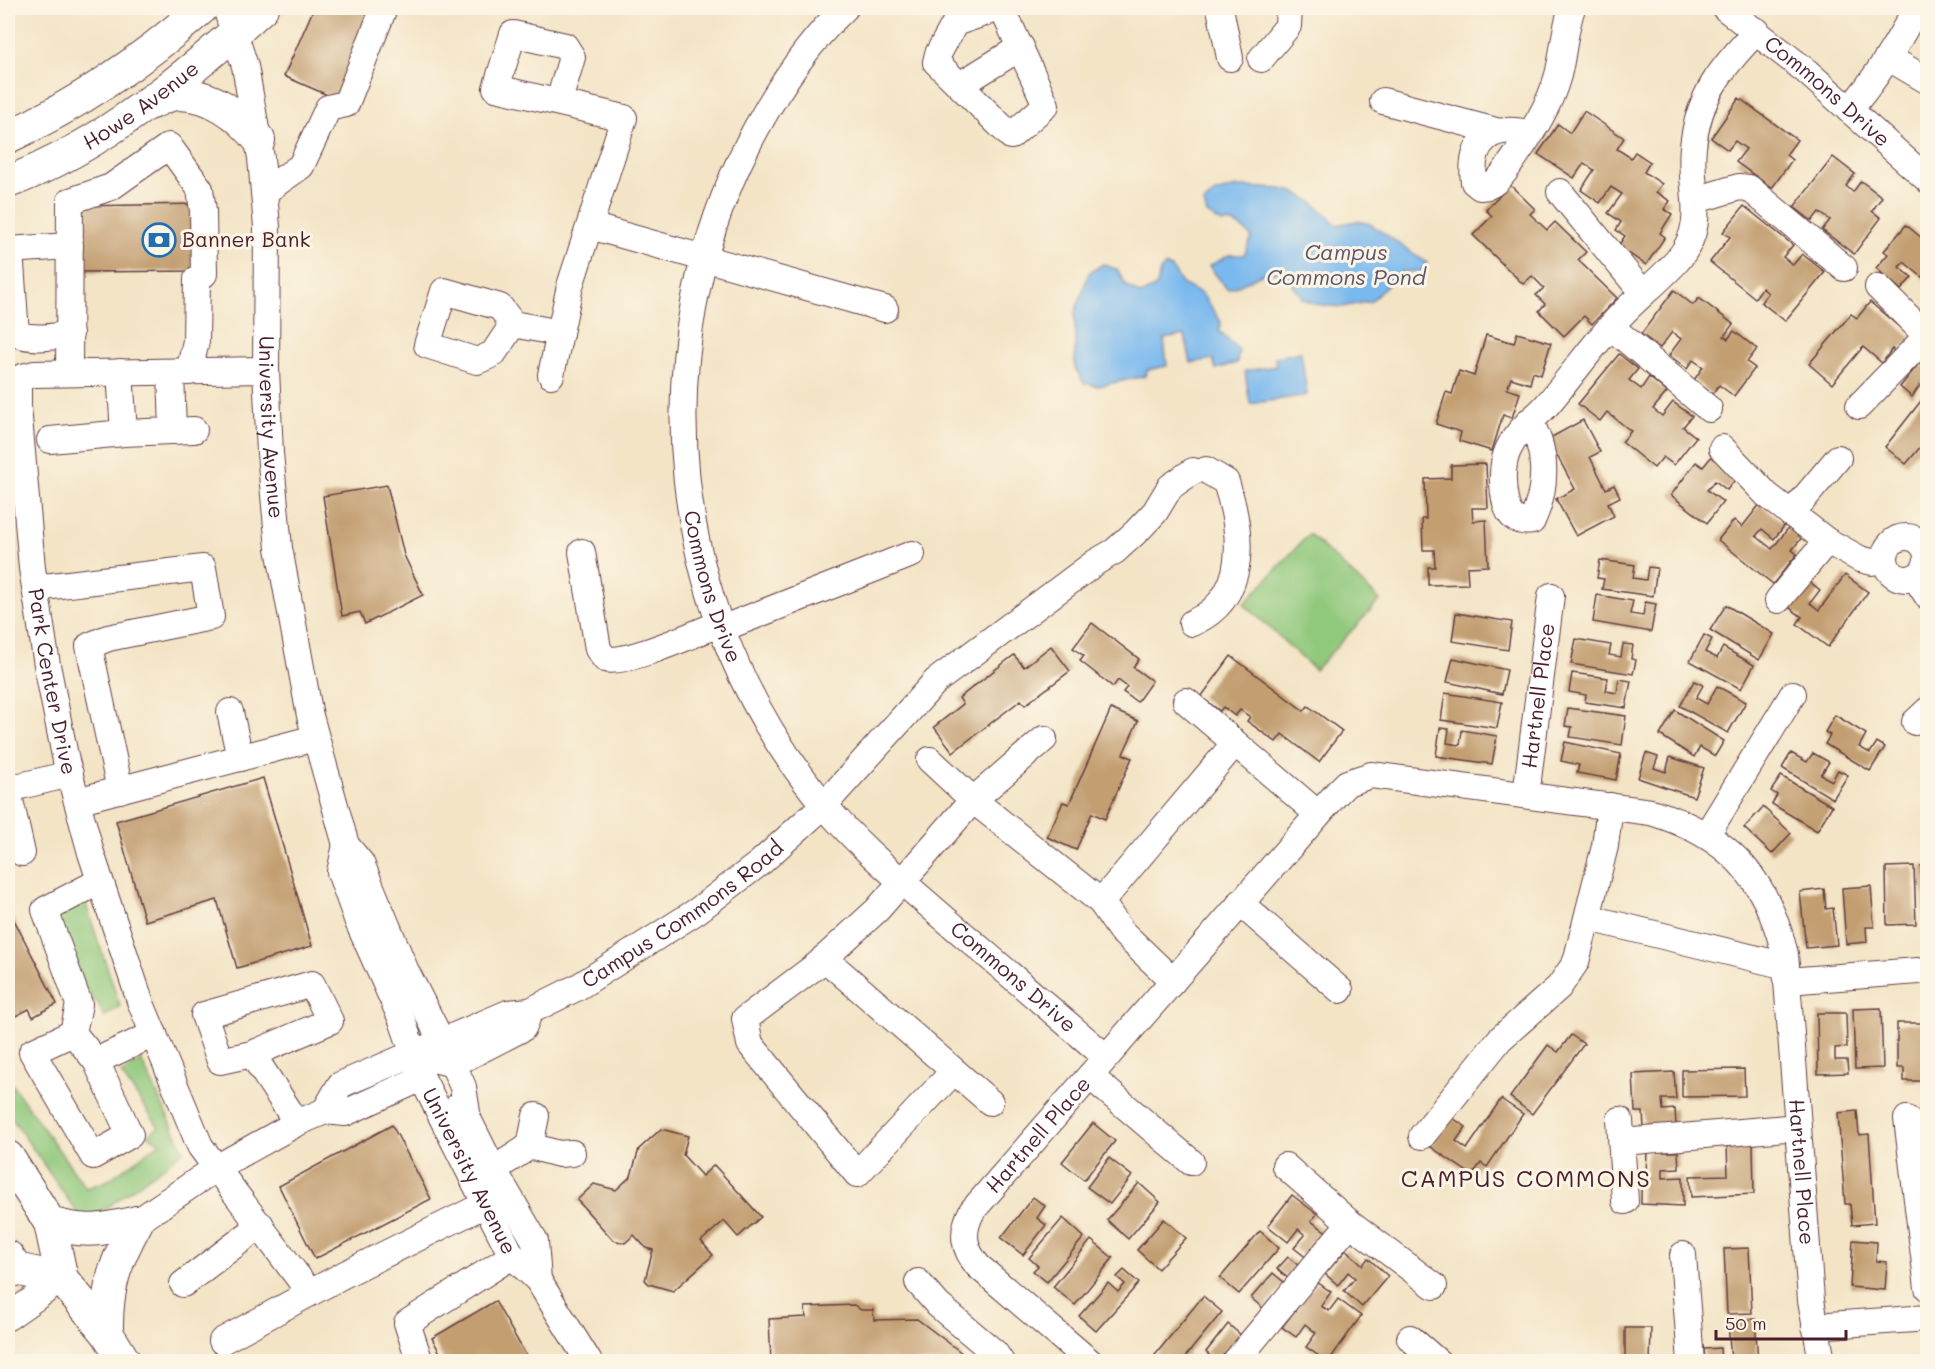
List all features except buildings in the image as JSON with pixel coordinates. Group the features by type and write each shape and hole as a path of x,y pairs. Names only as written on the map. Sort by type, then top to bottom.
{"main road":[{"name":"Howe Avenue","path":"8,137 85,96 114,77 202,8"},
{"name":"Howe Avenue","path":"8,182 56,160 138,107 231,20 262,8"},
{"path":"138,107 175,94 199,97 233,112 246,123 259,140"},
{"path":"8,1157 50,1223 62,1279 107,1334 125,1362"},
{"path":"50,1223 73,1230 99,1231 137,1222"},
{"path":"107,1334 106,1304 111,1276 137,1222"},
{"path":"8,1257 16,1269 62,1279"}],"street":[{"path":"264,192 301,166 328,108 346,104 384,8"},
{"name":"Commons Drive","path":"845,8 814,42 770,104 742,154 725,193 704,259 691,314 685,355 683,439 688,502 696,543 720,626 744,682 764,719 786,755 824,805 852,836 1099,1066 1191,1162"},
{"path":"1220,8 1230,58"},
{"path":"1262,59 1288,26 1289,8"},
{"path":"1532,134 1512,128 1496,131 1486,137 1478,150 1473,174 1474,182 1480,187 1493,184 1532,134 1542,118 1558,74 1565,29 1572,8"},
{"name":"Commons Drive","path":"1725,8 1756,31 1928,180"},
{"path":"1849,110 1892,52 1916,8"},
{"path":"1003,10 1046,105 1011,136 936,62 949,15 1003,10"},
{"name":"University Avenue","path":"231,20 245,66 259,140 267,238 266,370 270,453 279,548 292,632 315,738 346,845 362,864 405,969 463,1087 468,1119"},
{"path":"1529,421 1544,407 1611,327 1678,260 1696,226 1692,149 1707,92 1730,59 1756,31"},
{"path":"960,85 1021,46"},
{"path":"1892,52 1928,66"},
{"path":"1892,52 1928,81"},
{"path":"552,375 570,286 624,118 559,101"},
{"path":"1383,101 1496,131"},
{"path":"50,440 184,430 180,372 196,341 196,279 204,274 203,211 200,189 169,146 111,187 70,201 69,373"},
{"path":"1695,200 1739,187 1749,188 1844,268"},
{"path":"1560,192 1644,293"},
{"path":"590,226 885,309"},
{"path":"70,246 9,250 16,334 25,337 48,338 70,334"},
{"path":"1859,406 1927,337 1878,287"},
{"path":"513,324 560,333"},
{"path":"1611,327 1709,409"},
{"name":"Park Center Drive","path":"266,370 34,374 15,378 18,386 25,503 46,665 77,801 122,950 200,1146 310,1293"},
{"path":"120,372 124,433"},
{"path":"1722,448 1767,495 1827,541 1860,560 1872,562 1884,559"},
{"path":"1791,514 1838,458"},
{"name":"Campus Commons Road","path":"137,1222 216,1168 297,1123 325,1111 345,1113 417,1066 447,1053 508,1013 530,1011 578,987 697,911 761,861 824,805 936,681 1096,562 1116,551 1155,512 1170,487 1199,470 1226,482 1234,508 1240,547 1229,591 1211,615 1192,623"},
{"path":"1924,536 1926,565 1921,587 1892,574 1884,559 1890,544 1896,538 1924,536"},
{"path":"1778,600 1827,541"},
{"path":"582,552 598,649 605,659 612,661 649,651 720,626 912,554"},
{"path":"35,588 203,568 211,617 108,638 89,646 120,790"},
{"name":"Hartnell Place","path":"1526,795 1551,596"},
{"path":"1707,834 1793,694"},
{"path":"1186,700 1318,814"},
{"path":"230,712 240,758"},
{"path":"77,801 315,738"},
{"path":"954,1071 857,1174 750,1044 745,1019 824,958 877,910 973,800 1044,739"},
{"path":"1101,902 1235,743"},
{"path":"930,760 973,800 1101,902 1120,931 1173,981"},
{"path":"22,853 8,790 70,774"},
{"name":"Hartnell Place","path":"1090,1362 978,1266 966,1248 964,1233 972,1211 1318,814 1347,783 1371,775 1651,812 1680,820 1707,834 1741,862 1767,898 1778,925 1787,973 1815,1326 1822,1362"},
{"path":"1422,1137 1500,1040 1559,987 1576,962 1589,918 1605,846 1610,806"},
{"name":"University Avenue","path":"346,845 340,872 358,922 402,1020 417,1066 512,1256 538,1280 589,1362"},
{"path":"73,1034 79,1004 45,910 100,881"},
{"path":"1240,903 1340,990"},
{"path":"1589,918 1787,973 1918,971"},
{"path":"824,958 990,1102"},
{"path":"73,1034 96,1061 130,1135 93,1156 32,1052 73,1034"},
{"path":"96,1061 154,1034"},
{"path":"252,1054 297,1123"},
{"name":"University Avenue","path":"417,1066 434,1071 468,1119 493,1170 535,1241 538,1280"},
{"path":"493,1170 530,1146 536,1116"},
{"path":"1907,1119 1928,1288"},
{"path":"1625,1201 1621,1131 1798,1127"},
{"path":"530,1146 559,1154 572,1154"},
{"path":"1285,1166 1350,1223 1434,1286"},
{"path":"222,1341 484,1204"},
{"path":"1235,1362 1350,1223"},
{"path":"183,1284 261,1225"},
{"path":"1683,1255 1691,1362"},
{"path":"420,1362 408,1323 512,1256"},
{"path":"8,1317 62,1279"},
{"path":"918,1282 938,1305 995,1353 1001,1362"},
{"path":"1815,1326 1928,1318"},
{"path":"1410,1338 1438,1362"}],"green space":[{"path":"1309,534 1380,600 1315,670 1244,604"},
{"path":"84,899 120,1006 104,1017 96,1000 93,1002 59,935 55,913"},
{"path":"141,1060 184,1151 98,1214 90,1216 78,1214 8,1113 8,1079 86,1188 107,1181 160,1143 148,1135 159,1127 121,1074"}],"water":[{"name":"Campus Commons Pond","path":"1237,187 1281,189 1302,196 1313,202 1337,225 1357,221 1370,224 1427,263 1422,271 1401,272 1371,301 1342,307 1315,304 1302,298 1285,273 1267,273 1227,289 1209,266 1229,255 1244,255 1252,237 1238,226 1222,223 1207,214 1204,203 1215,193"},
{"name":"Campus Commons Pond","path":"1103,264 1118,270 1125,285 1141,295 1157,286 1160,271 1165,266 1172,268 1182,284 1202,294 1221,322 1219,331 1239,350 1237,363 1216,369 1213,359 1191,363 1185,335 1164,339 1167,366 1147,370 1145,376 1098,386 1084,383 1075,368 1075,313 1089,273"},
{"path":"1301,352 1307,395 1250,404 1245,371 1276,366 1275,357"}],"place":[{"name":"Banner Bank","path":"159,240"}],"district":[{"name":"CAMPUS COMMONS","path":"1526,1179"}]}
